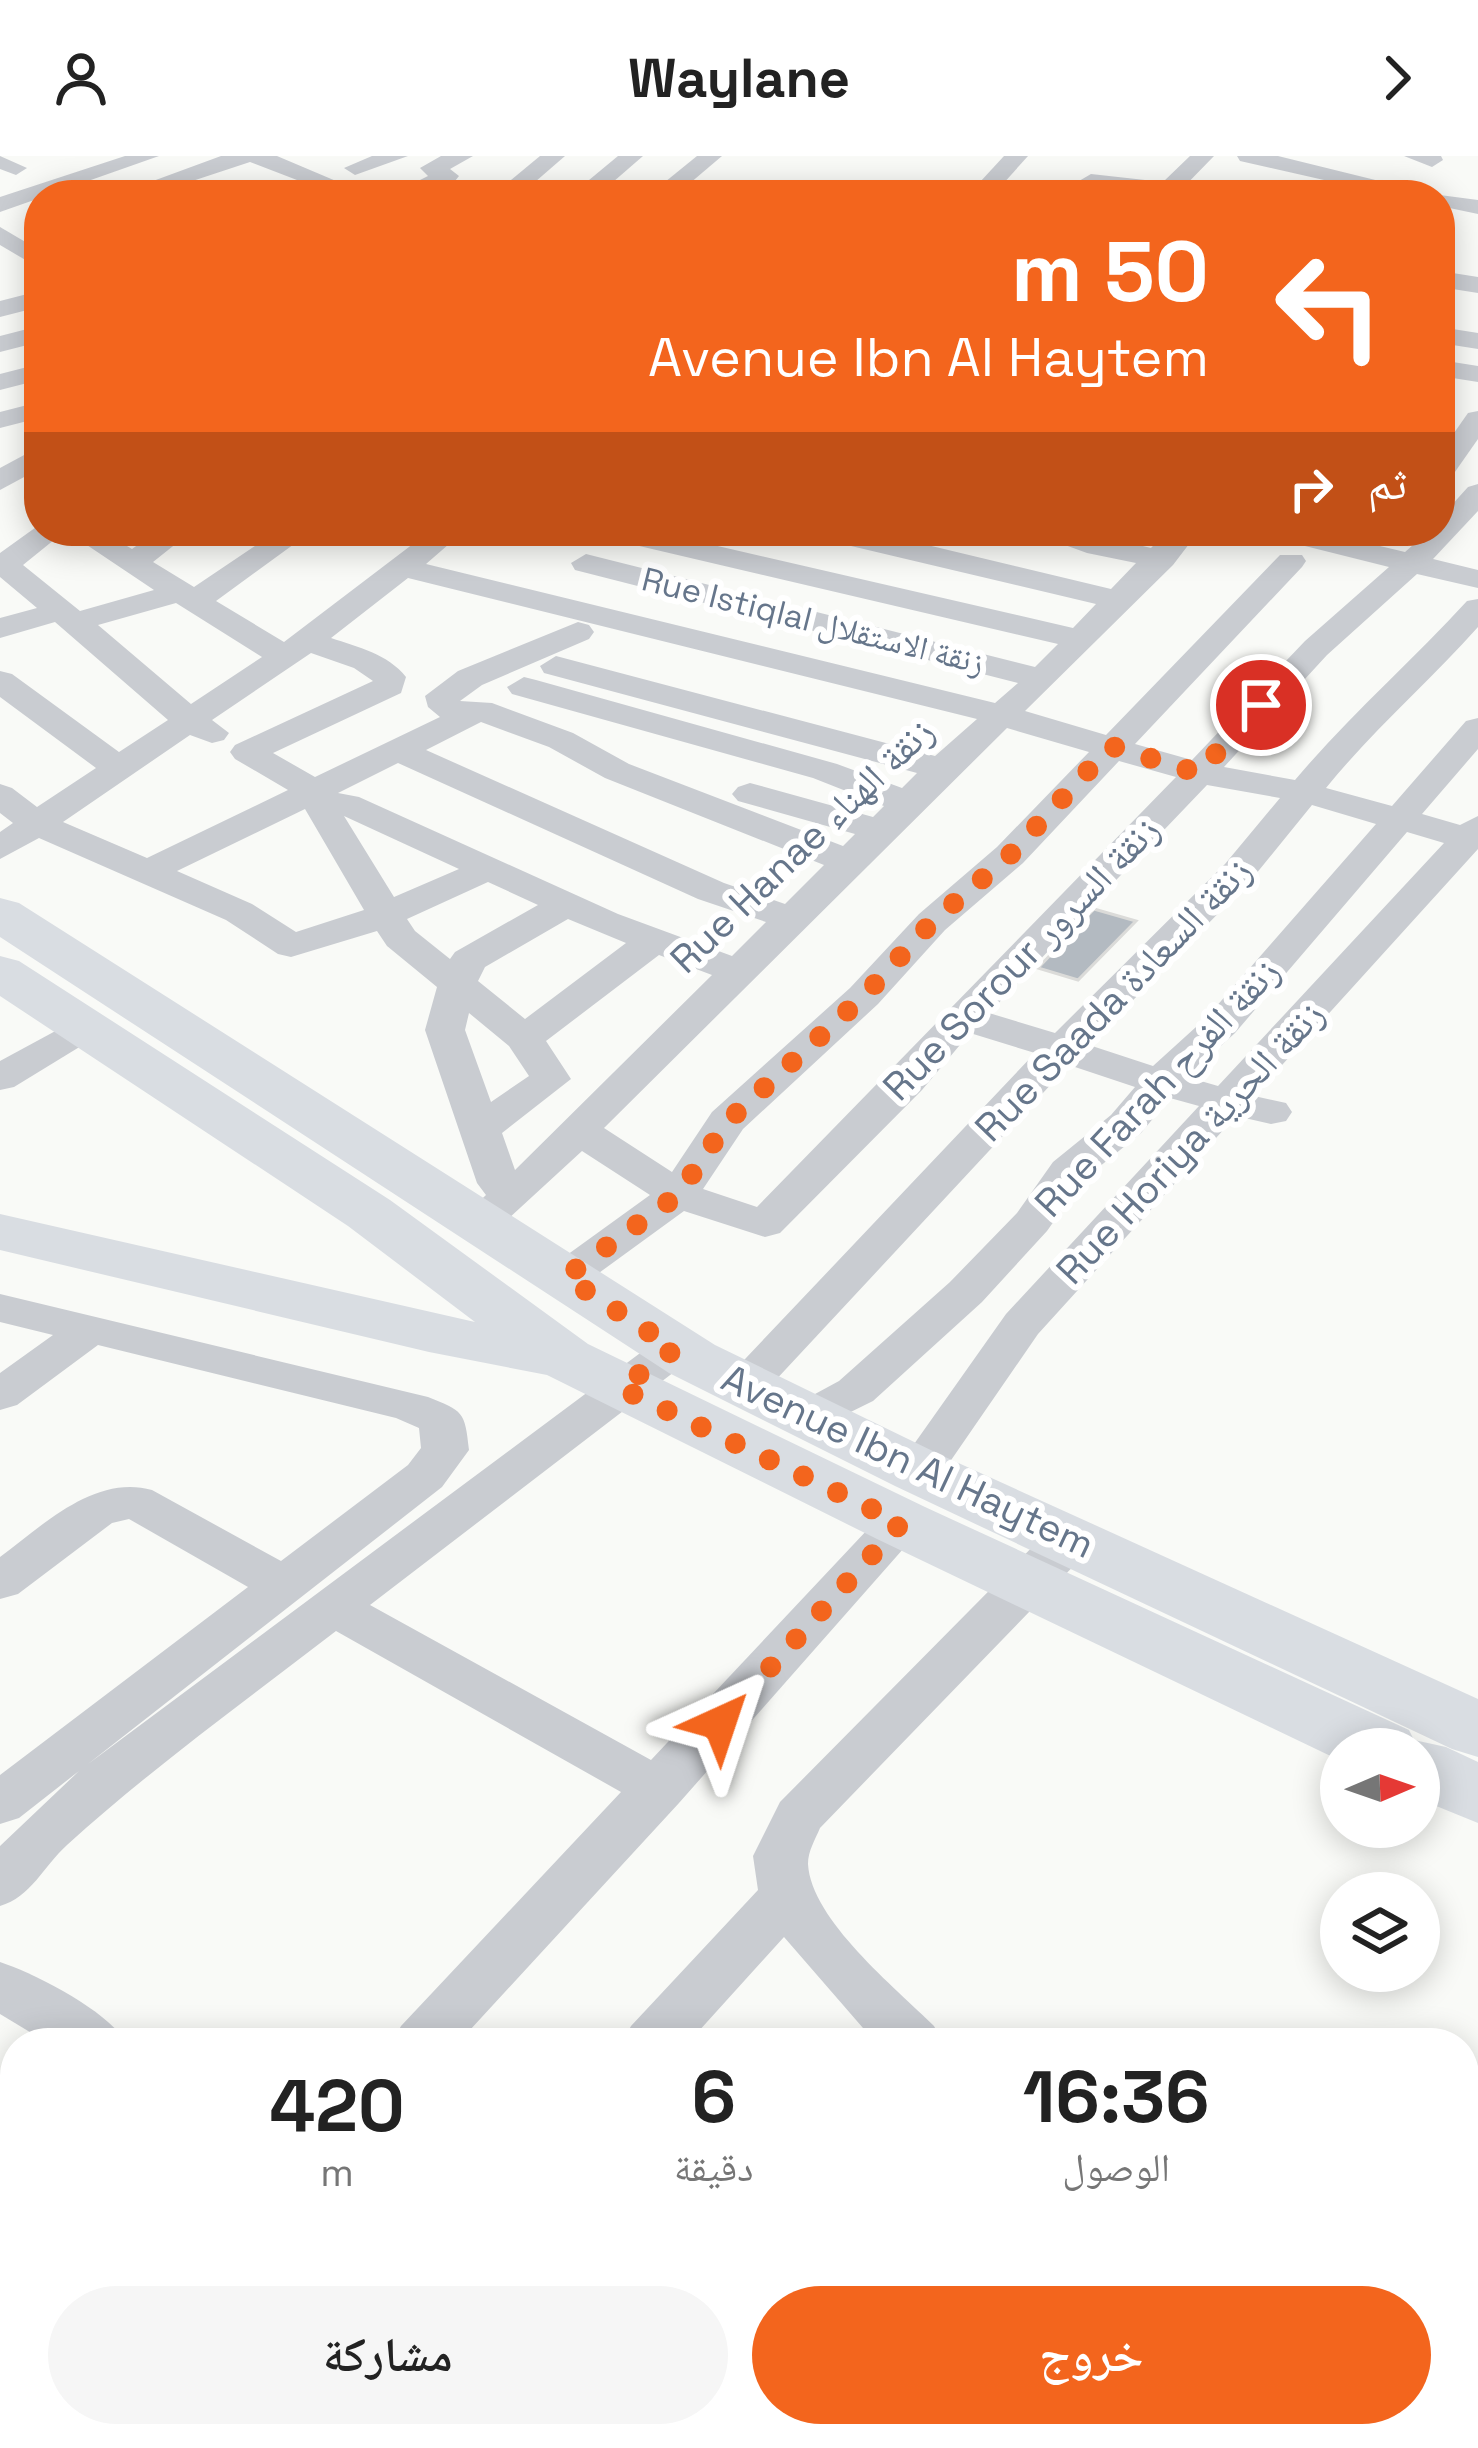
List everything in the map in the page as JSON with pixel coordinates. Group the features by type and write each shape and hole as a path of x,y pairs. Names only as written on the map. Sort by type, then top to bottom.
{"street":[{"path":"76,180 148,156"},
{"path":"172,180 244,156"},
{"path":"358,180 397,156"},
{"path":"438,180 447,176 431,168 462,156"},
{"path":"524,180 554,156"},
{"path":"602,180 632,156"},
{"path":"680,180 711,156"},
{"path":"994,180 1017,156"},
{"path":"1178,180 1203,156"},
{"path":"1248,156 1353,180"},
{"path":"278,166 324,180"},
{"name":"Rue Sorour زنقة السرور","path":"1455,515 1478,491"},
{"path":"33,546 5,571 158,690 187,720 316,796 346,804 654,942 736,970"},
{"path":"105,546 188,597 295,648 366,661 386,673 389,686 247,752"},
{"path":"132,563 156,546"},
{"path":"0,628 188,597 272,546"},
{"path":"0,848 295,648 429,546"},
{"path":"542,600 604,546"},
{"path":"683,546 1078,638"},
{"path":"899,546 1120,601"},
{"path":"1095,546 1136,546"},
{"name":"Rue Hanae زنقة الهناء","path":"500,1205 942,768 1042,679 1172,546"},
{"path":"333,1309 494,1303 565,1277 678,1195 728,1121 864,996 932,922 1010,855 1286,546 1410,561 1478,579"},
{"name":"Rue Sorour زنقة السرور","path":"579,1130 678,1195 765,1224 908,1081 962,1018 1316,648 1425,546"},
{"name":"Rue Istiqlal زنقة الاستقلال","path":"586,563 1042,679"},
{"path":"402,567 542,600 585,622 1001,715 1198,773 1473,832"},
{"name":"Rue Saada زنقة السعادة","path":"744,1387 1013,1098 1159,946 1238,872 1363,722 1409,684 1478,608"},
{"path":"145,873 316,796 524,687 556,666 585,622"},
{"path":"585,622 470,677 442,696 445,707 880,830"},
{"path":"556,666 790,728 858,751 942,768"},
{"path":"0,681 115,766"},
{"path":"524,687 825,771 909,803"},
{"name":"Rue Farah زنقة الفرح","path":"808,1418 856,1391 966,1292 1032,1222 1068,1171 1126,1124 1162,1081 1221,1025 1478,728"},
{"path":"561,740 617,771 848,861"},
{"path":"399,751 711,891 793,919"},
{"path":"0,795 33,822 239,912 299,947 486,870"},
{"path":"316,796 400,938 524,1038 551,1079 480,1129"},
{"name":"Rue Horiya زنقة الحرية","path":"436,2028 660,1789 910,1497 1022,1324 1473,832"},
{"path":"500,1205 501,1188 445,1030 457,983 469,960 568,904"},
{"name":"Avenue Ibn Al Haytem","path":"0,914 500,1205 565,1277 675,1349 808,1418 910,1497"},
{"path":"524,1038 568,1008 618,962 654,942"},
{"name":"Avenue Ibn Al Haytem","path":"0,972 369,1213 592,1373 910,1497 1050,1560 1478,1730"},
{"path":"962,1018 1271,1112"},
{"path":"0,1078 85,1027"},
{"path":"0,1232 592,1373"},
{"path":"0,1308 411,1407 442,1420 446,1450 425,1476 0,1804"},
{"path":"0,1395 88,1331"},
{"path":"0,1885 35,1842 101,1783 332,1606 592,1373 675,1349"},
{"path":"0,1582 95,1511 135,1501 284,1585"},
{"path":"900,2028 813,1934 787,1896 780,1859 799,1816 1050,1560"},
{"name":"Avenue Ibn Al Haytem","path":"1050,1560 1345,1728"},
{"path":"332,1606 660,1789"},
{"path":"1440,1776 1478,1795"},
{"path":"666,2028 787,1896"},
{"path":"0,1984 72,2028"}],"building":[{"path":"1094,909 1136,921 1078,980 1038,968"}],"route":[{"path":"720,1723 901,1523 620,1388 675,1349 565,1277 678,1195 728,1121 864,996 932,922 1010,855 1111,746 1198,773 1261,705"}]}
